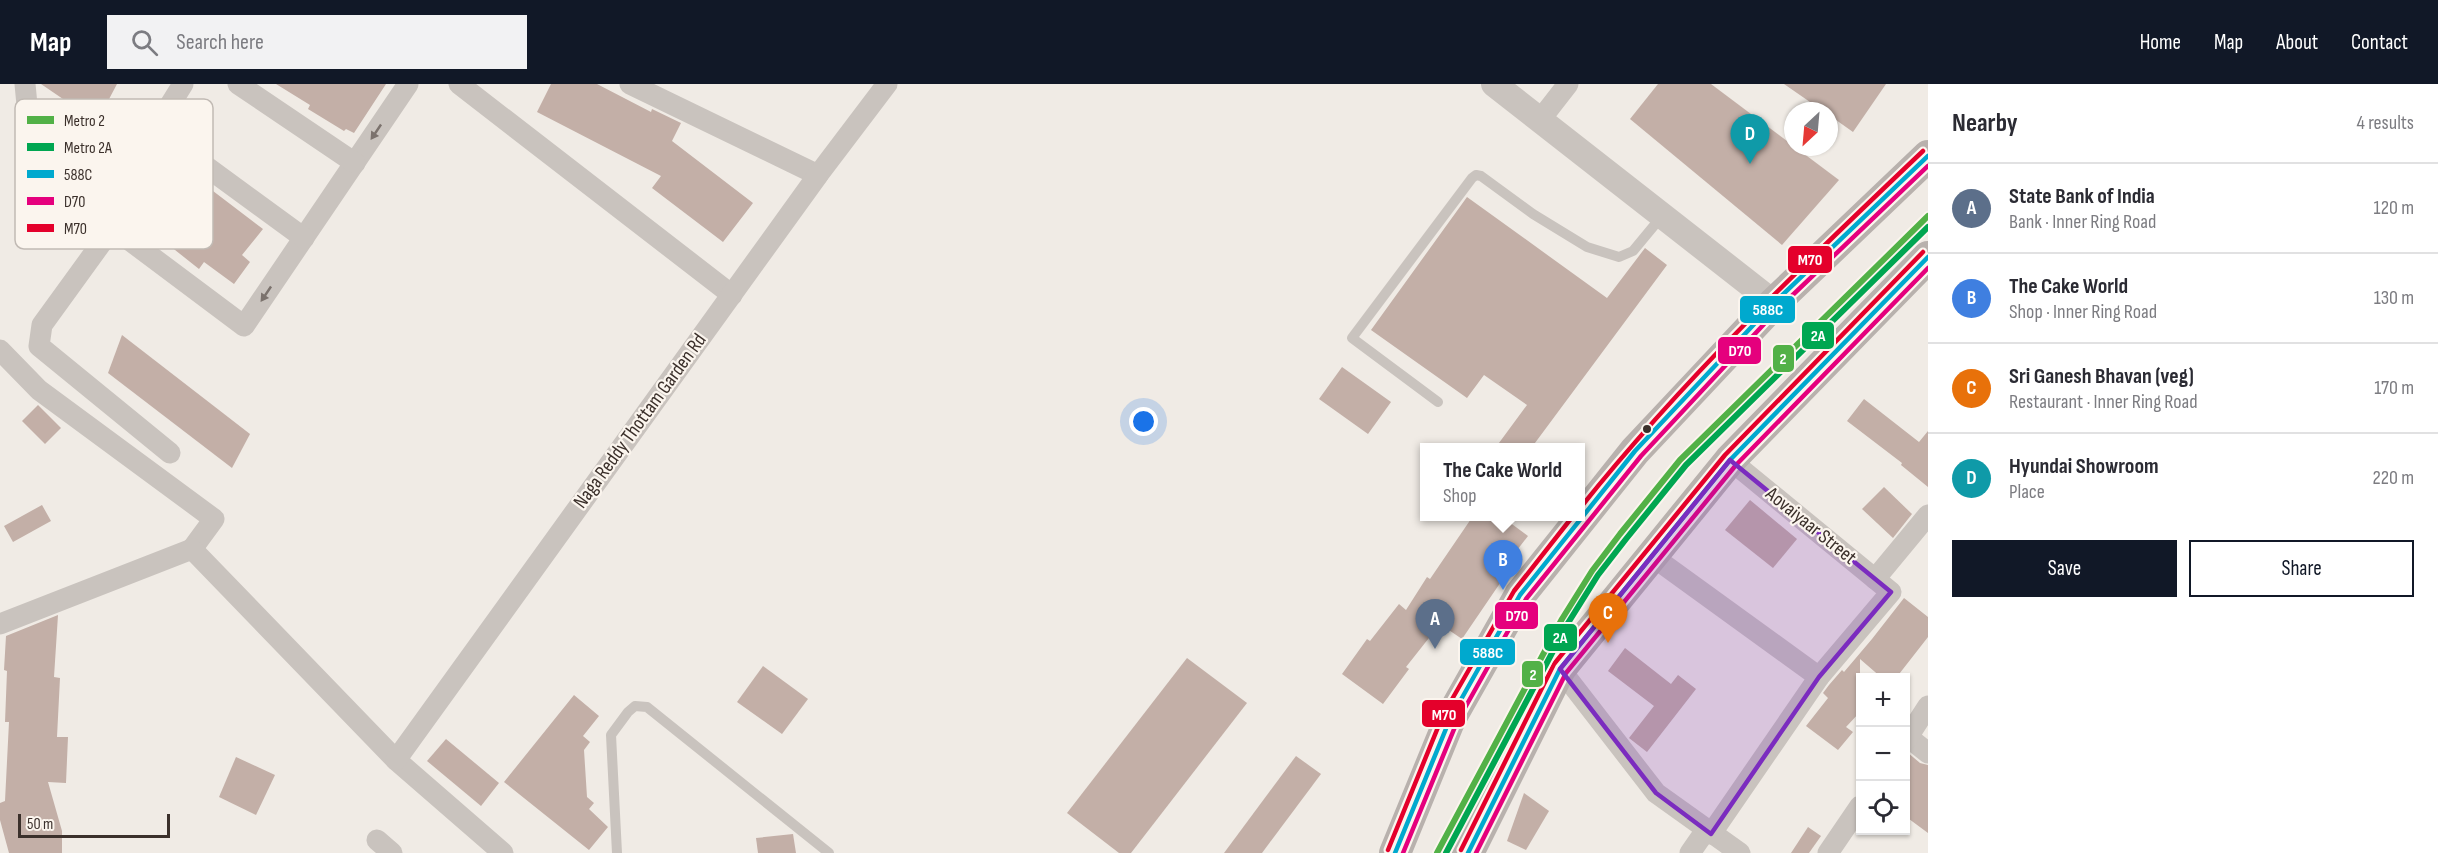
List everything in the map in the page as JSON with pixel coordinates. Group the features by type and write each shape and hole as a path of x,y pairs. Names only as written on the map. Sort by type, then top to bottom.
{"main road":[{"path":"1585,514 1635,451 1774,303 1928,156"},
{"path":"1468,853 1560,669 1730,460 1927,259"},
{"path":"1395,853 1450,719 1520,595 1579,521"}],"street":[{"path":"25,84 26,99"},
{"path":"174,99 183,84"},
{"path":"238,84 355,163"},
{"path":"142,249 244,326 408,84"},
{"path":"459,84 732,295"},
{"path":"630,84 818,175"},
{"name":"Naga Reddy Thottam Garden Rd","path":"396,760 818,175 887,84"},
{"path":"1494,84 1774,303"},
{"path":"1540,120 1568,84"},
{"path":"213,171 304,238"},
{"path":"97,249 42,325 39,346 170,453"},
{"path":"0,350 39,390 214,519 192,549 0,624"},
{"name":"Aovaiyaar Street","path":"1730,460 1891,592 1819,677"},
{"path":"1875,579 1928,515"},
{"path":"192,549 396,760 503,853"},
{"path":"1652,556 1819,677 1708,832 1690,853"},
{"path":"1560,669 1656,794 1740,853"},
{"path":"1910,733 1928,706"},
{"path":"1910,740 1928,753"},
{"path":"1828,853 1856,812"}],"lane":[{"path":"1438,402 1352,338 1472,178 1476,175 1481,176 1533,214 1587,247 1619,256 1632,251 1662,215"},
{"path":"617,853 611,735 628,711 635,706 647,706 829,853"}],"highlighted area":[{"path":"1730,460 1891,592 1819,677 1711,834 1656,793 1560,669"}],"building":[{"path":"41,84 117,84 109,99 63,99"},
{"path":"276,84 386,84 354,133 346,129 344,131 308,109 310,105"},
{"path":"551,84 597,84 651,112 652,109 681,123 672,141 753,203 723,242 652,188 661,176 537,112"},
{"path":"1658,84 1711,84 1784,139 1784,156 1807,156 1839,180 1782,245 1630,119"},
{"path":"1784,84 1886,84 1853,132 1838,121 1838,102 1810,102"},
{"path":"213,191 263,229 242,255 250,262 234,284 204,262 199,269 174,249 213,249"},
{"path":"1467,197 1607,298 1645,248 1667,265 1535,443 1499,443 1527,405 1484,375 1467,398 1371,330"},
{"path":"122,335 250,434 232,468 108,373"},
{"path":"1342,367 1391,402 1368,434 1319,399"},
{"path":"1864,399 1919,442 1928,431 1928,487 1901,465 1902,463 1847,421"},
{"path":"38,405 61,428 45,444 22,421"},
{"path":"1884,487 1912,514 1893,538 1862,509"},
{"path":"1750,500 1797,539 1773,568 1725,530"},
{"path":"42,505 51,521 13,542 4,526"},
{"path":"1470,521 1508,521 1528,536 1504,567 1509,570 1462,639 1440,624 1406,667 1409,669 1383,704 1342,674 1367,639 1370,641 1399,604 1406,610 1427,577 1430,579"},
{"path":"1904,598 1928,617 1928,637 1900,673 1876,673 1860,659 1860,673 1856,673 1856,716 1846,727 1853,732 1838,750 1806,726 1828,698 1823,693 1829,685 1842,670 1844,672"},
{"path":"58,615 54,677 60,678 57,737 68,737 66,783 48,782 62,831 62,853 9,853 0,820 0,803 5,801 9,722 5,722 6,636"},
{"path":"1625,648 1671,684 1678,675 1696,689 1647,752 1629,738 1654,706 1608,671"},
{"path":"1187,658 1247,703 1131,853 1119,853 1067,813"},
{"path":"763,666 808,699 782,734 737,702"},
{"path":"574,695 599,716 583,736 590,742 584,750 587,797 594,803 589,809 608,827 589,850 504,782"},
{"path":"446,739 499,783 481,806 427,761"},
{"path":"1910,755 1920,763 1928,765 1928,833 1910,820"},
{"path":"1296,756 1321,774 1262,853 1224,853"},
{"path":"236,757 275,775 256,815 219,797"},
{"path":"1524,793 1549,811 1526,850 1507,841"},
{"path":"1808,827 1821,836 1809,853 1791,853"},
{"path":"793,834 796,853 758,853 756,838"}],"metro line":[{"name":"2","path":"1437,853 1562,619 1592,571 1620,534 1680,460 1928,216"},
{"name":"2A","path":"1446,853 1568,623 1598,575 1686,465 1928,227"}],"transit line":[{"name":"M70","path":"1585,502 1620,459 1703,367 1790,279 1923,151"},
{"name":"588C","path":"1585,514 1635,451 1774,303 1928,156"},
{"name":"D70","path":"1403,853 1457,722 1526,599 1641,456 1779,308 1928,166"},
{"name":"M70","path":"1461,850 1554,664 1725,455 1923,252"},
{"name":"588C","path":"1468,853 1560,669 1730,460 1928,257"},
{"name":"D70","path":"1476,853 1566,673 1736,465 1928,268"},
{"name":"M70","path":"1388,850 1443,715 1514,591 1569,521"},
{"name":"588C","path":"1395,853 1450,719 1520,595 1579,521"}],"place":[{"name":"Hyundai Showroom","path":"1750,164"},
{"name":"The Cake World","path":"1503,590"},
{"name":"Sri Ganesh Bhavan (veg)","path":"1608,643"},
{"name":"State Bank of India","path":"1435,649"}]}
